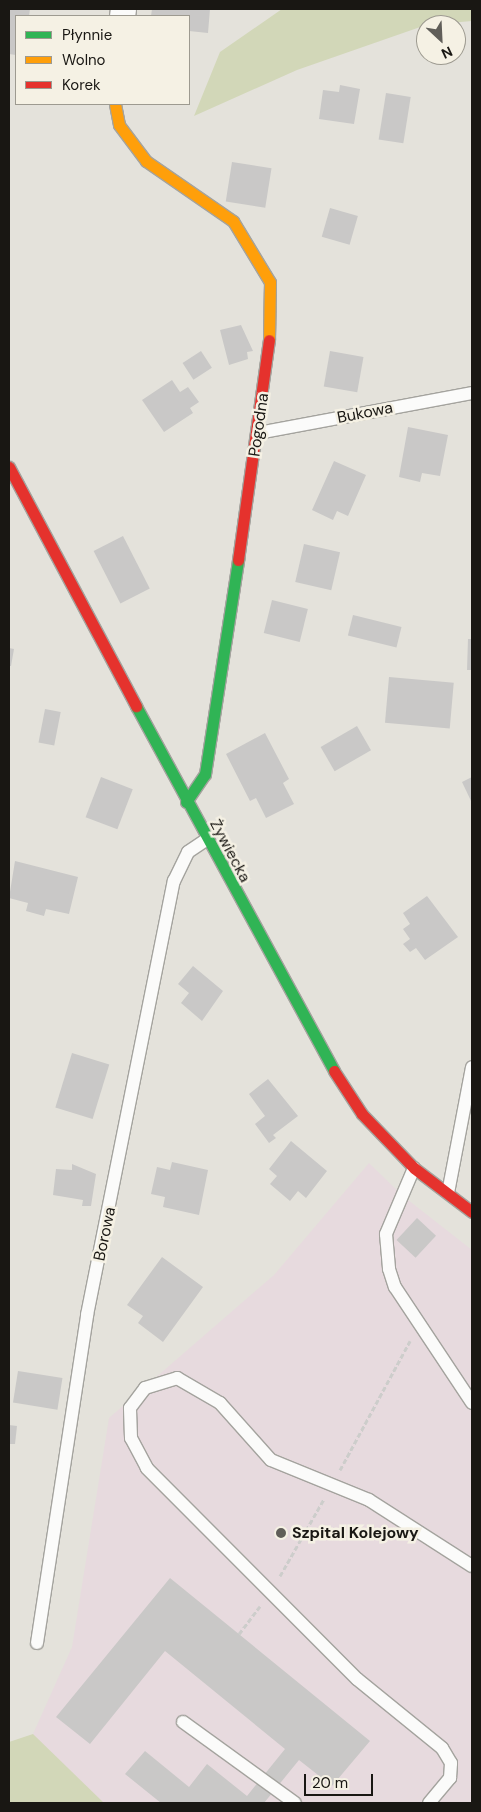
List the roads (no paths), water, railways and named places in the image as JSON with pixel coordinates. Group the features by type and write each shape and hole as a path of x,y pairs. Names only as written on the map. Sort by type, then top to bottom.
{"main road":[{"name":"Pogodna","path":"115,105 119,125 146,161 233,221 270,282 270,336 258,433 205,774 186,802"},
{"name":"Żywiecka","path":"9,468 316,1044 362,1114 414,1168 472,1212"}],"lane":[{"name":"Bukowa","path":"258,433 472,393"},
{"name":"Borowa","path":"37,1643 88,1315 132,1107 174,881 188,852 206,840"},
{"path":"448,1193 472,1066"},
{"path":"414,1168 386,1234 389,1269 395,1287 472,1403"},
{"path":"428,1803 450,1778 451,1763 442,1748 357,1679 140,1458 131,1438 130,1408 145,1388 177,1378 220,1403 271,1460 369,1500 472,1566"},
{"path":"183,1722 295,1803"}],"place":[{"name":"Szpital Kolejowy","path":"281,1533"}]}
